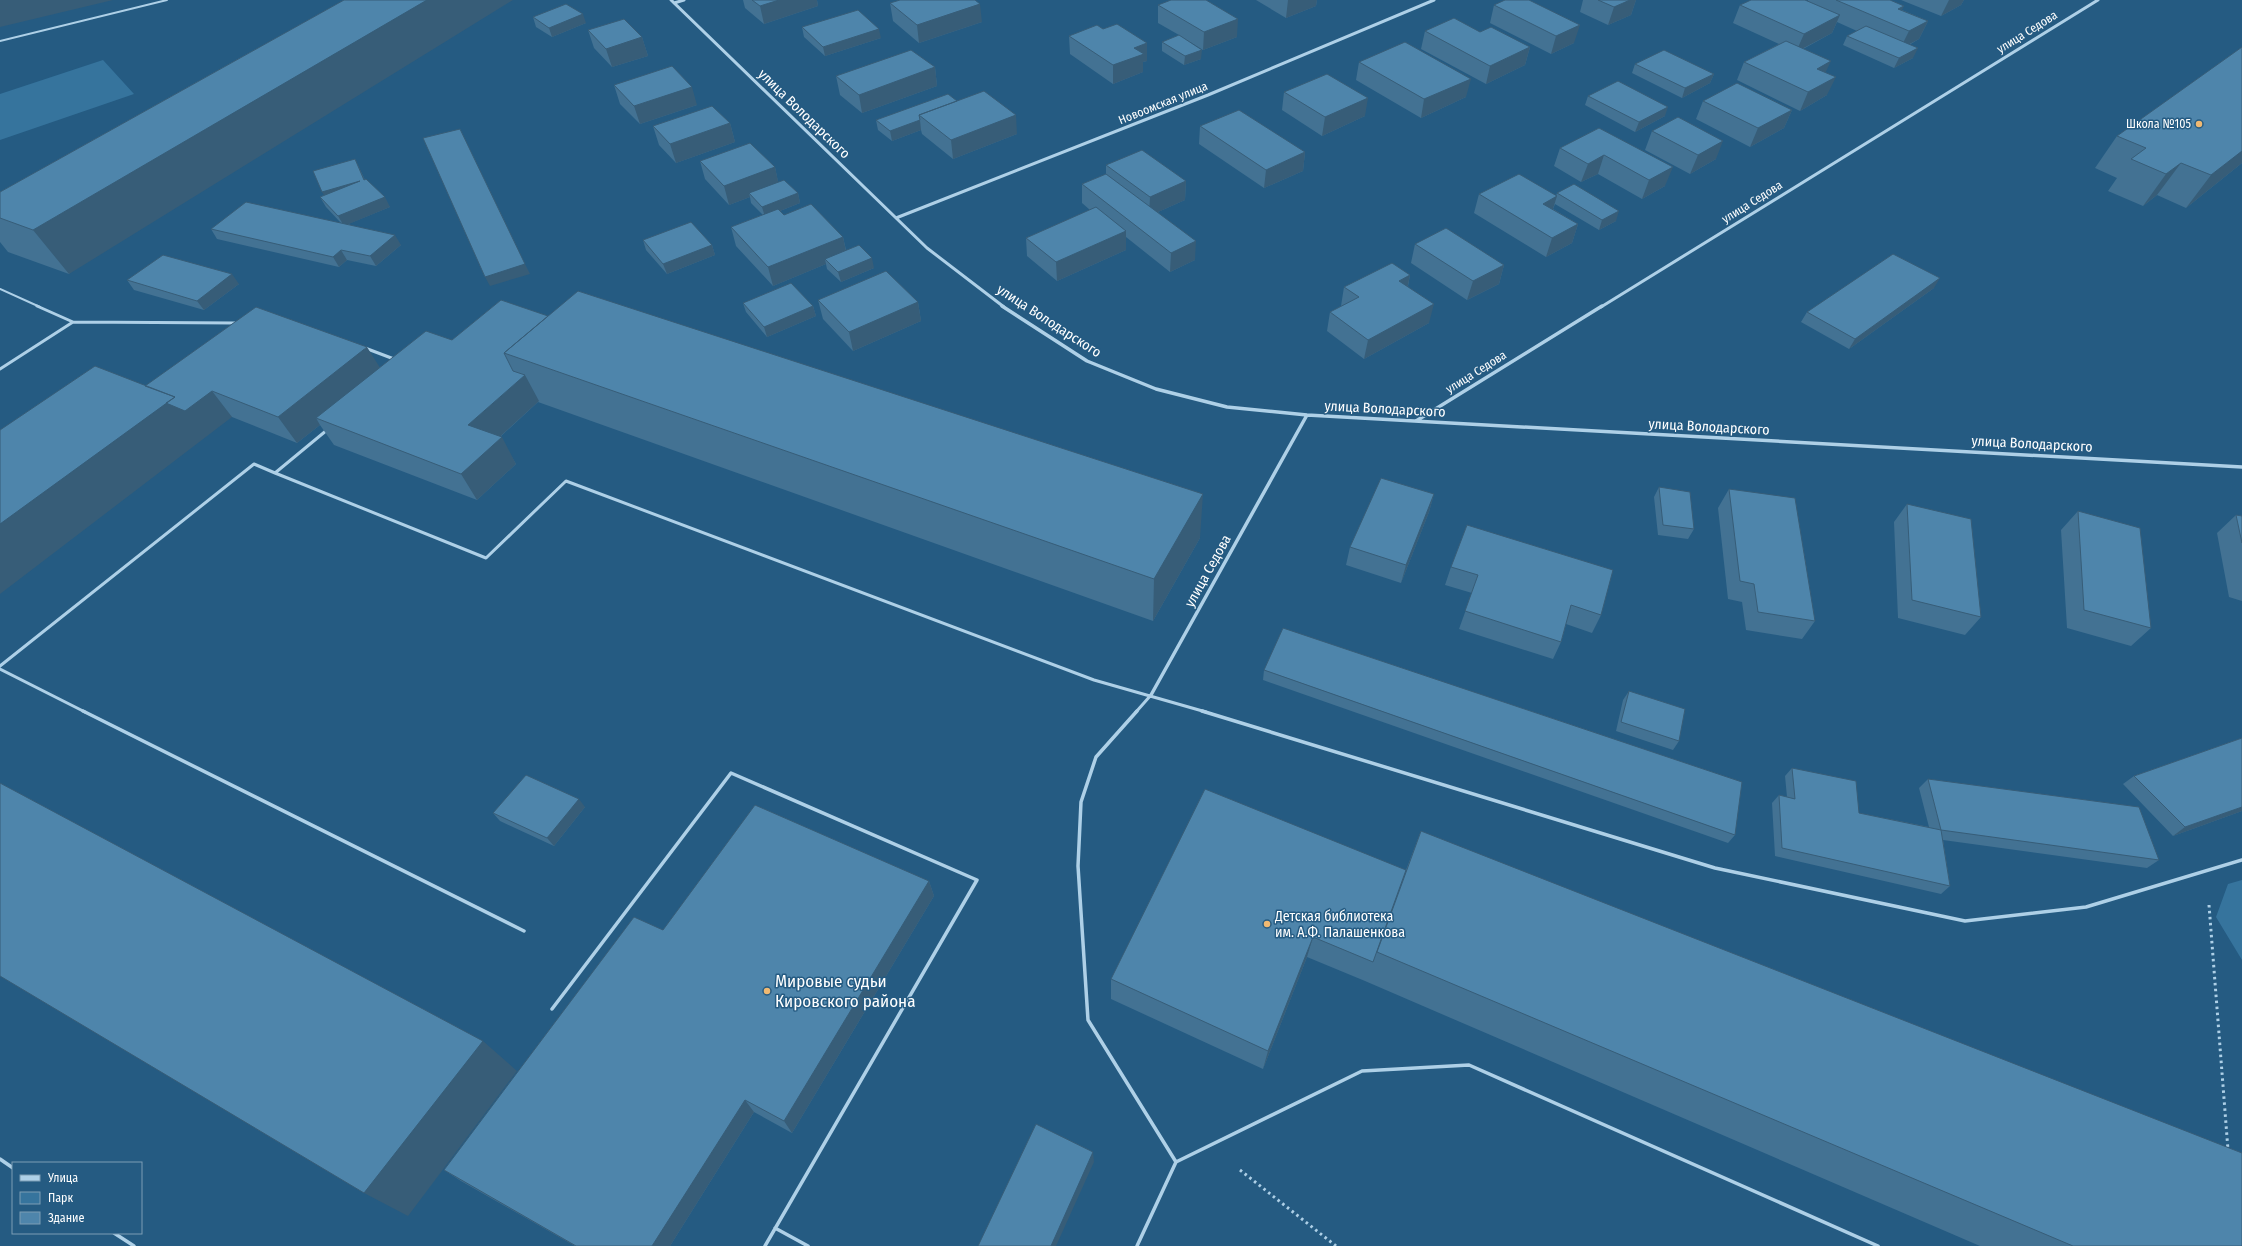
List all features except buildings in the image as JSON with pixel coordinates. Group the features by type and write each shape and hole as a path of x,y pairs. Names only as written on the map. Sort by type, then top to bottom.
{"street":[{"path":"672,2 684,0"},
{"name":"Новоомская улица","path":"896,218 1208,95 1434,0"},
{"name":"улица Седова","path":"1416,421 2098,0"},
{"name":"улица Володарского","path":"672,2 927,248 1013,314 1087,361 1156,389 1227,407 1307,415 2242,467"},
{"name":"улица Седова","path":"1151,695 1307,415"}],"lane":[{"path":"0,41 167,0"},
{"path":"0,289 73,322 239,322"},
{"path":"0,369 73,322"},
{"path":"359,346 402,362"},
{"path":"275,473 330,428"},
{"path":"0,666 254,464 486,558 566,481 1094,680 1151,695 1715,868 1965,921 2086,907 2242,860"},
{"path":"0,670 524,931"},
{"path":"1151,695 1096,757 1081,802 1078,866 1088,1020 1176,1162"},
{"path":"552,1009 731,773 977,880 765,1246"},
{"path":"1137,1246 1176,1162 1362,1071 1469,1065 1878,1246"},
{"path":"0,1159 12,1167"},
{"path":"775,1228 808,1246"},
{"path":"116,1234 134,1246"}],"path":[{"path":"2207,871 2228,1152"},
{"path":"1210,1146 1336,1246"}],"green space":[{"path":"103,60 134,94 0,140 0,94"},
{"path":"2242,880 2242,960 2216,917 2228,884"}],"place":[{"name":"Школа №105","path":"2199,124"},
{"name":"Детская библиотека им. А.Ф. Палашенкова","path":"1267,924"},
{"name":"Мировые судьи Кировского района","path":"767,991"}]}
